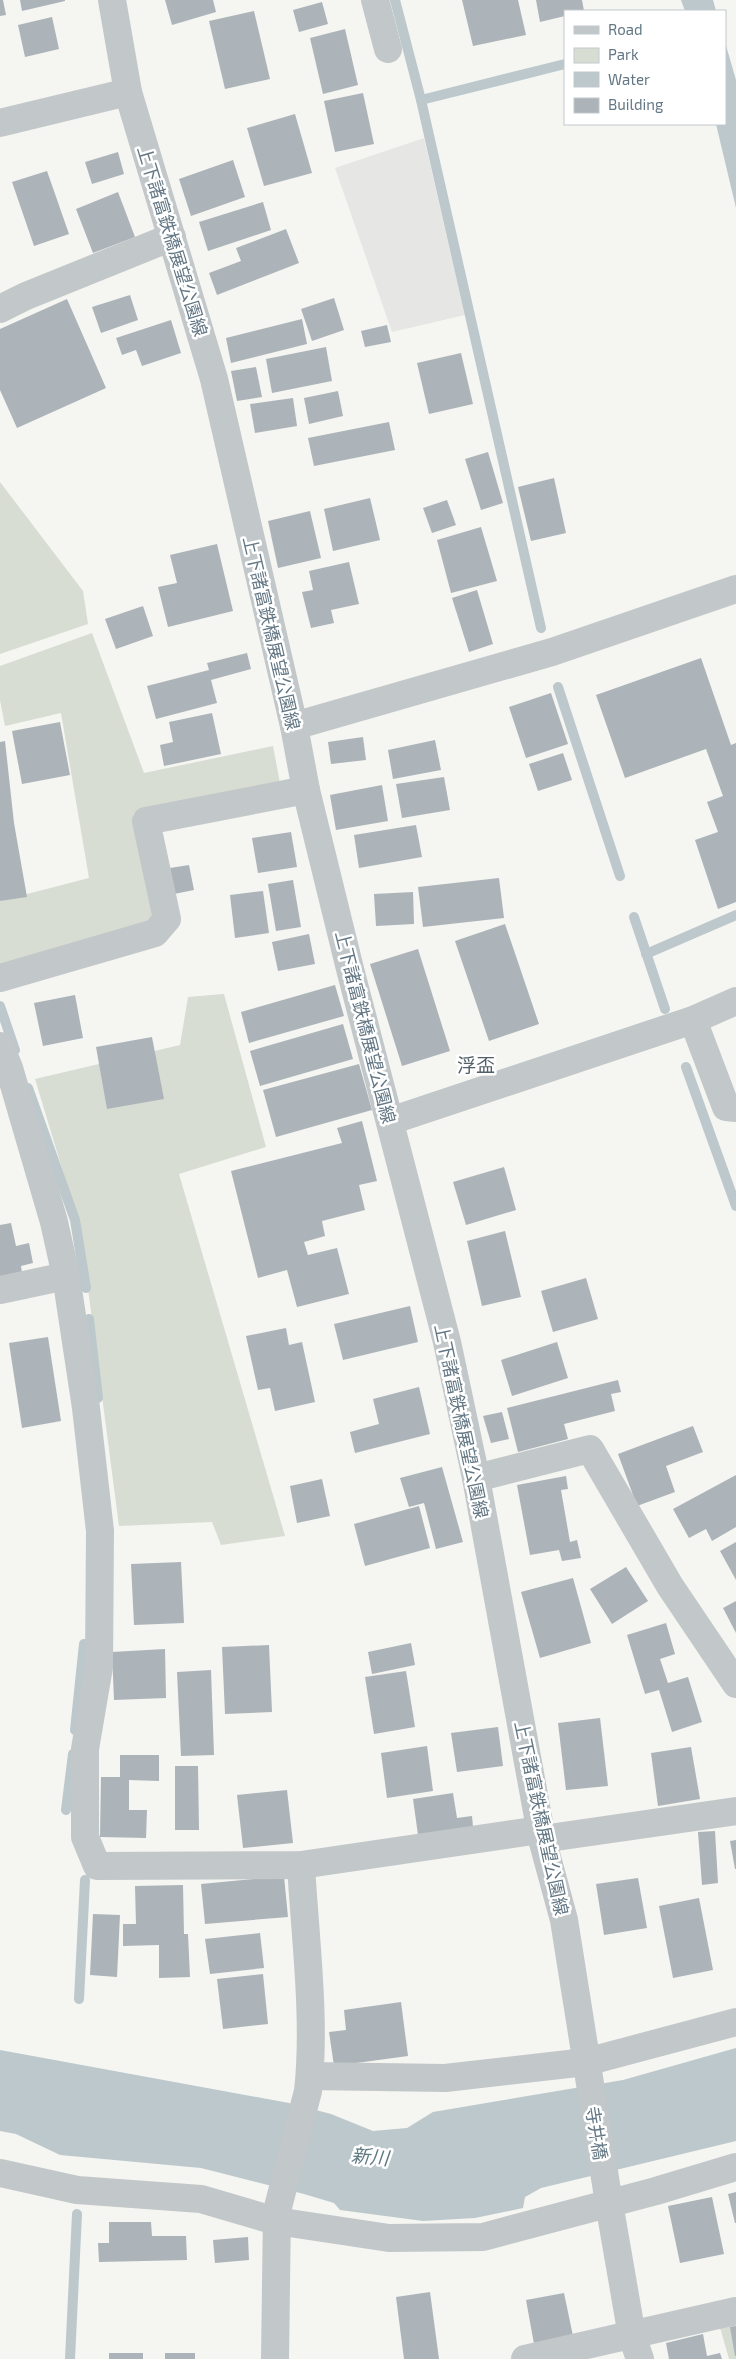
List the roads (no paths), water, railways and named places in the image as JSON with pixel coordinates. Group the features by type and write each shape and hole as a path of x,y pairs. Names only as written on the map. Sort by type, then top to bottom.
{"street":[{"name":"上下諸富鉄橋展望公園線","path":"112,0 128,92 214,379 294,726 306,790 446,1342 476,1478 541,1834 564,1920 586,2062"},
{"path":"375,0 388,49"},
{"path":"0,123 128,92"},
{"path":"0,309 26,296 172,237"},
{"path":"294,726 552,652 736,589"},
{"path":"0,978 155,933 167,919 146,821 306,790"},
{"path":"390,1121 693,1020 736,1001"},
{"path":"693,1020 726,1107 736,1108"},
{"path":"0,1046 9,1068 54,1222 66,1276 86,1408 100,1532 99,1667 85,1749 85,1837 97,1866 300,1865 736,1811"},
{"path":"0,1290 66,1276"},
{"path":"476,1478 590,1449 670,1586 736,1684"},
{"path":"275,2359 277,2216 309,2084 311,2033 300,1865"},
{"path":"309,2084 445,2078 586,2062 736,2022"},
{"name":"寺井橋","path":"586,2062 608,2203"},
{"path":"0,2173 77,2190 201,2199 389,2238 483,2237 736,2167"},
{"path":"608,2203 636,2348"},
{"path":"525,2359 636,2348 736,2311"}],"water":[{"path":"681,0 713,0 716,10 685,10"},
{"path":"726,45 736,80 736,208 716,125 726,125"},
{"name":"新川","path":"736,2048 736,2141 541,2188 525,2197 523,2208 475,2218 423,2221 340,2210 334,2203 201,2168 60,2155 16,2134 0,2131 0,2050 289,2103 331,2114 373,2131 407,2128 433,2112 623,2080"}],"waterway":[{"path":"395,0 421,100 541,628"},
{"path":"421,100 564,64"},
{"path":"558,687 620,876"},
{"path":"646,954 736,915"},
{"path":"634,917 665,1009"},
{"path":"0,1006 15,1050"},
{"path":"686,1067 736,1206"},
{"path":"28,1088 75,1220 86,1288"},
{"path":"89,1319 98,1398"},
{"path":"75,1730 84,1644"},
{"path":"66,1810 73,1754"},
{"path":"79,1999 85,1880"},
{"path":"70,2359 77,2214"}],"district":[{"name":"浮盃","path":"476,1064"}]}
